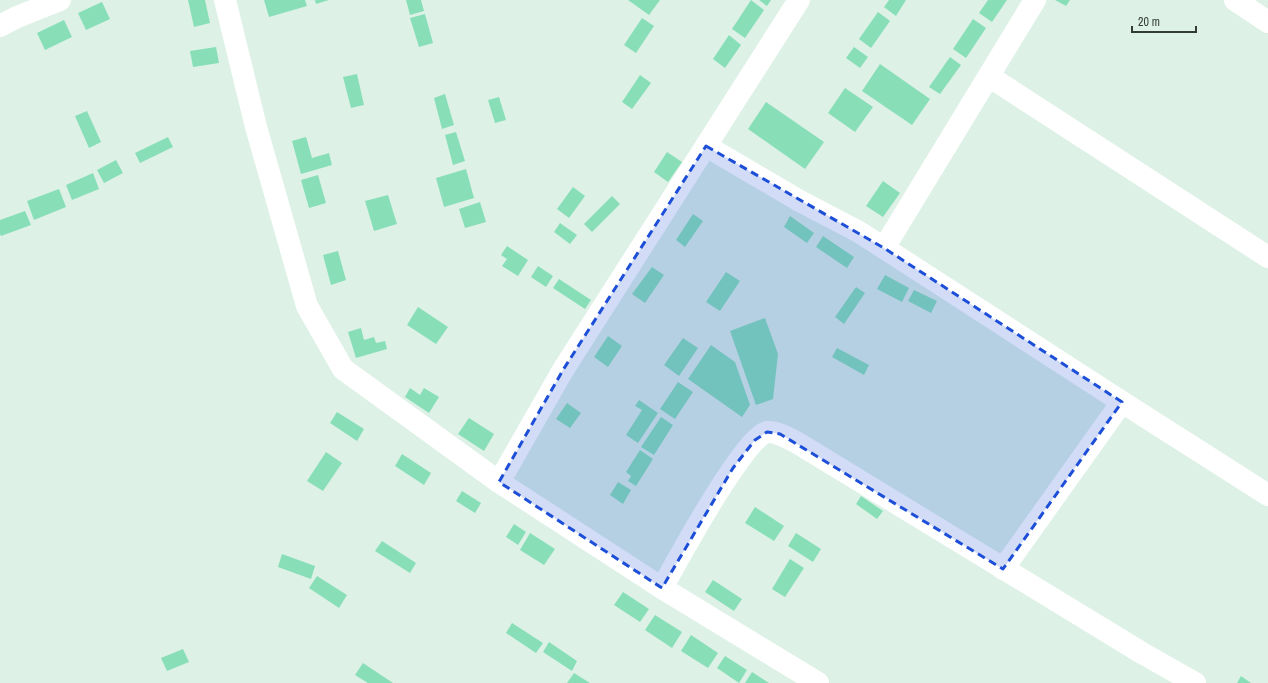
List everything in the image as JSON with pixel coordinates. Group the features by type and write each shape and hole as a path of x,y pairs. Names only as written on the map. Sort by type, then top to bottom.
{"street":[{"path":"10,14 60,0"},
{"path":"225,0 256,127 308,306 343,369 499,482 662,588 818,683"},
{"path":"499,482 563,370 799,0"},
{"path":"884,248 990,77 1035,0"},
{"path":"1235,0 1268,22"},
{"path":"990,77 1268,257"},
{"path":"706,146 798,200 859,232 1268,495"},
{"path":"1003,569 1122,402"},
{"path":"662,588 678,558 733,468 755,440 767,432 780,434 796,442 1142,653 1195,683"}],"highlighted area":[{"path":"706,146 884,248 1122,402 1003,569 780,434 767,432 755,440 733,468 662,588 499,482 563,370"}],"building":[{"path":"188,0 205,0 210,23 194,27"},
{"path":"264,0 305,0 307,6 269,17"},
{"path":"315,0 329,0 316,4"},
{"path":"406,0 421,0 424,11 410,15"},
{"path":"628,0 660,0 649,15"},
{"path":"751,0 764,10 745,38 732,29"},
{"path":"759,0 771,0 767,6"},
{"path":"889,0 906,0 896,16 884,7"},
{"path":"988,0 1007,0 992,22 979,13"},
{"path":"1055,0 1070,0 1066,6"},
{"path":"102,2 110,19 86,30 78,13"},
{"path":"878,12 890,21 871,48 859,39"},
{"path":"425,14 433,43 419,47 410,18"},
{"path":"642,18 654,26 636,53 624,45"},
{"path":"973,19 986,28 966,58 953,49"},
{"path":"64,20 72,37 45,50 37,33"},
{"path":"729,35 741,45 725,68 713,59"},
{"path":"216,47 219,63 193,67 190,51"},
{"path":"854,47 868,57 860,68 846,58"},
{"path":"950,57 961,65 940,94 929,87"},
{"path":"880,64 930,99 912,125 862,91"},
{"path":"357,74 364,105 351,108 343,77"},
{"path":"640,75 651,83 632,109 622,102"},
{"path":"845,88 873,107 855,132 828,113"},
{"path":"445,94 454,125 442,129 434,98"},
{"path":"499,97 506,120 495,123 488,100"},
{"path":"766,102 824,142 805,169 748,129"},
{"path":"87,111 101,142 89,148 75,116"},
{"path":"456,132 465,161 453,165 445,135"},
{"path":"168,137 173,147 140,163 135,153"},
{"path":"306,137 312,158 329,153 332,165 301,174 292,141"},
{"path":"667,152 682,162 668,182 654,172"},
{"path":"116,160 123,173 104,183 97,170"},
{"path":"466,169 474,198 444,207 436,178"},
{"path":"93,173 99,189 72,200 66,185"},
{"path":"318,175 326,203 309,208 301,180"},
{"path":"883,181 900,193 883,217 866,206"},
{"path":"573,187 585,196 569,218 557,209"},
{"path":"59,189 66,207 34,220 27,201"},
{"path":"388,195 397,224 374,231 365,201"},
{"path":"612,196 620,204 592,232 584,224"},
{"path":"480,202 486,222 465,228 459,209"},
{"path":"25,211 31,225 1,236 0,220"},
{"path":"693,214 703,221 685,247 676,240"},
{"path":"790,216 814,233 807,243 784,227"},
{"path":"560,223 577,235 570,244 554,232"},
{"path":"823,236 854,257 847,268 816,247"},
{"path":"507,246 528,260 518,276 502,266 507,259 501,255"},
{"path":"338,251 346,280 331,285 323,255"},
{"path":"538,266 553,276 546,287 531,277"},
{"path":"652,267 664,275 645,303 632,294"},
{"path":"726,272 740,281 720,311 706,302"},
{"path":"885,275 909,288 902,302 877,289"},
{"path":"559,279 591,300 585,309 553,288"},
{"path":"856,287 865,293 844,324 835,317"},
{"path":"914,290 937,301 931,313 908,301"},
{"path":"418,307 448,327 436,344 407,325"},
{"path":"765,318 778,354 773,399 756,405 730,331"},
{"path":"361,328 364,340 374,337 376,343 385,341 387,349 356,358 348,332"},
{"path":"608,336 622,346 608,367 594,357"},
{"path":"683,338 698,348 679,376 664,365"},
{"path":"711,345 735,362 750,405 742,417 688,379"},
{"path":"837,348 869,365 864,375 832,357"},
{"path":"678,382 693,392 675,419 660,409"},
{"path":"410,388 420,395 424,388 439,397 429,413 405,397"},
{"path":"639,400 658,413 638,443 626,435 642,410 635,406"},
{"path":"567,403 581,413 570,428 556,419"},
{"path":"337,412 364,429 357,441 330,423"},
{"path":"661,417 673,425 654,455 641,447"},
{"path":"469,418 494,434 484,451 458,434"},
{"path":"640,450 653,459 636,486 628,481 631,476 626,472"},
{"path":"326,452 342,463 323,491 307,481"},
{"path":"402,454 431,473 424,485 395,466"},
{"path":"618,482 631,490 623,504 610,495"},
{"path":"462,491 481,503 475,513 456,501"},
{"path":"861,496 883,511 877,519 856,504"},
{"path":"755,507 784,526 774,541 745,523"},
{"path":"514,524 526,532 518,545 506,537"},
{"path":"530,533 555,549 544,565 520,550"},
{"path":"796,533 821,549 813,562 788,546"},
{"path":"382,541 416,563 410,573 375,551"},
{"path":"282,554 315,566 311,579 278,567"},
{"path":"790,559 804,568 785,597 772,589"},
{"path":"317,576 347,595 339,608 309,588"},
{"path":"713,580 742,599 734,611 705,592"},
{"path":"623,592 649,609 640,622 614,605"},
{"path":"655,615 682,632 672,648 645,630"},
{"path":"512,623 543,643 536,653 506,633"},
{"path":"691,635 718,653 708,668 681,651"},
{"path":"549,642 577,661 572,671 543,652"},
{"path":"183,649 189,662 167,671 161,658"},
{"path":"725,656 747,670 739,683 717,668"},
{"path":"363,663 393,683 368,683 355,675"},
{"path":"752,672 769,683 745,683"},
{"path":"574,673 590,683 567,683"},
{"path":"1241,676 1251,683 1237,683"}]}
